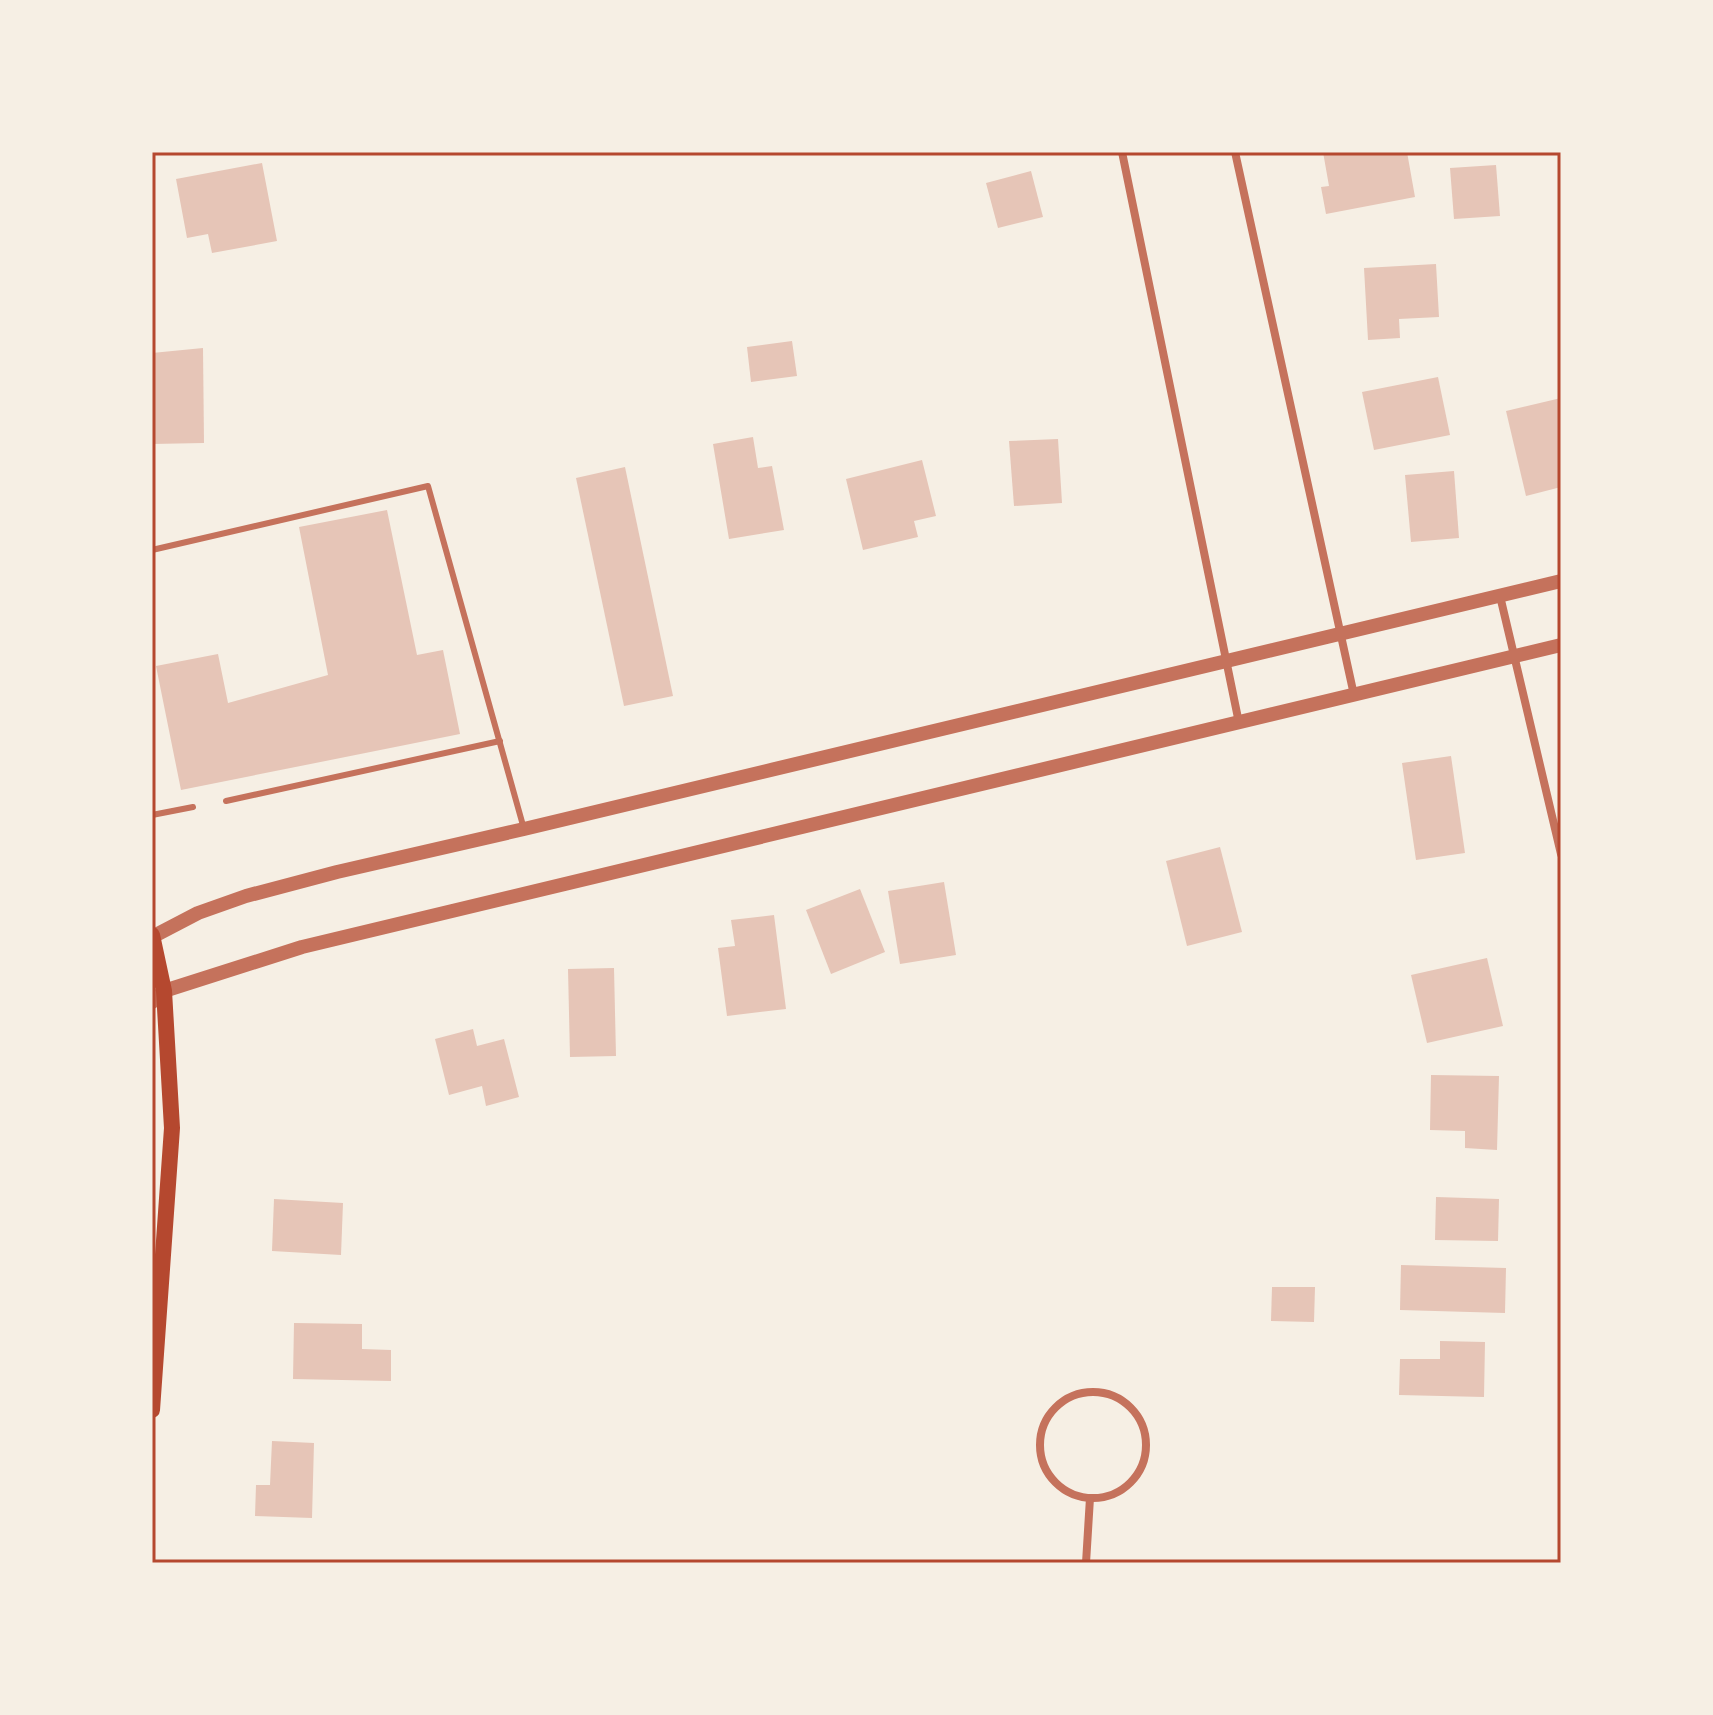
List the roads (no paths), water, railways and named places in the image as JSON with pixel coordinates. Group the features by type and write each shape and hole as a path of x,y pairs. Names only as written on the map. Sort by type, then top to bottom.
{"main road":[{"path":"152,936 172,1128 160,1187 152,1410"}],"street":[{"path":"1122,152 1239,723"},
{"path":"1235,152 1354,695"},
{"path":"152,936 198,913 246,896 337,872 1561,581"},
{"path":"1500,596 1561,854"},
{"path":"158,996 302,947 1561,645"},
{"path":"1083,1392 1099,1392 1128,1404 1136,1414 1143,1428 1145,1454 1132,1481 1120,1490 1090,1498 1077,1496 1055,1482 1041,1458 1039,1443 1043,1426 1059,1403 1083,1392"},
{"path":"1086,1563 1090,1498"}],"lane":[{"path":"152,550 428,486 524,829"},
{"path":"226,801 500,741"},
{"path":"152,815 193,807"}]}
